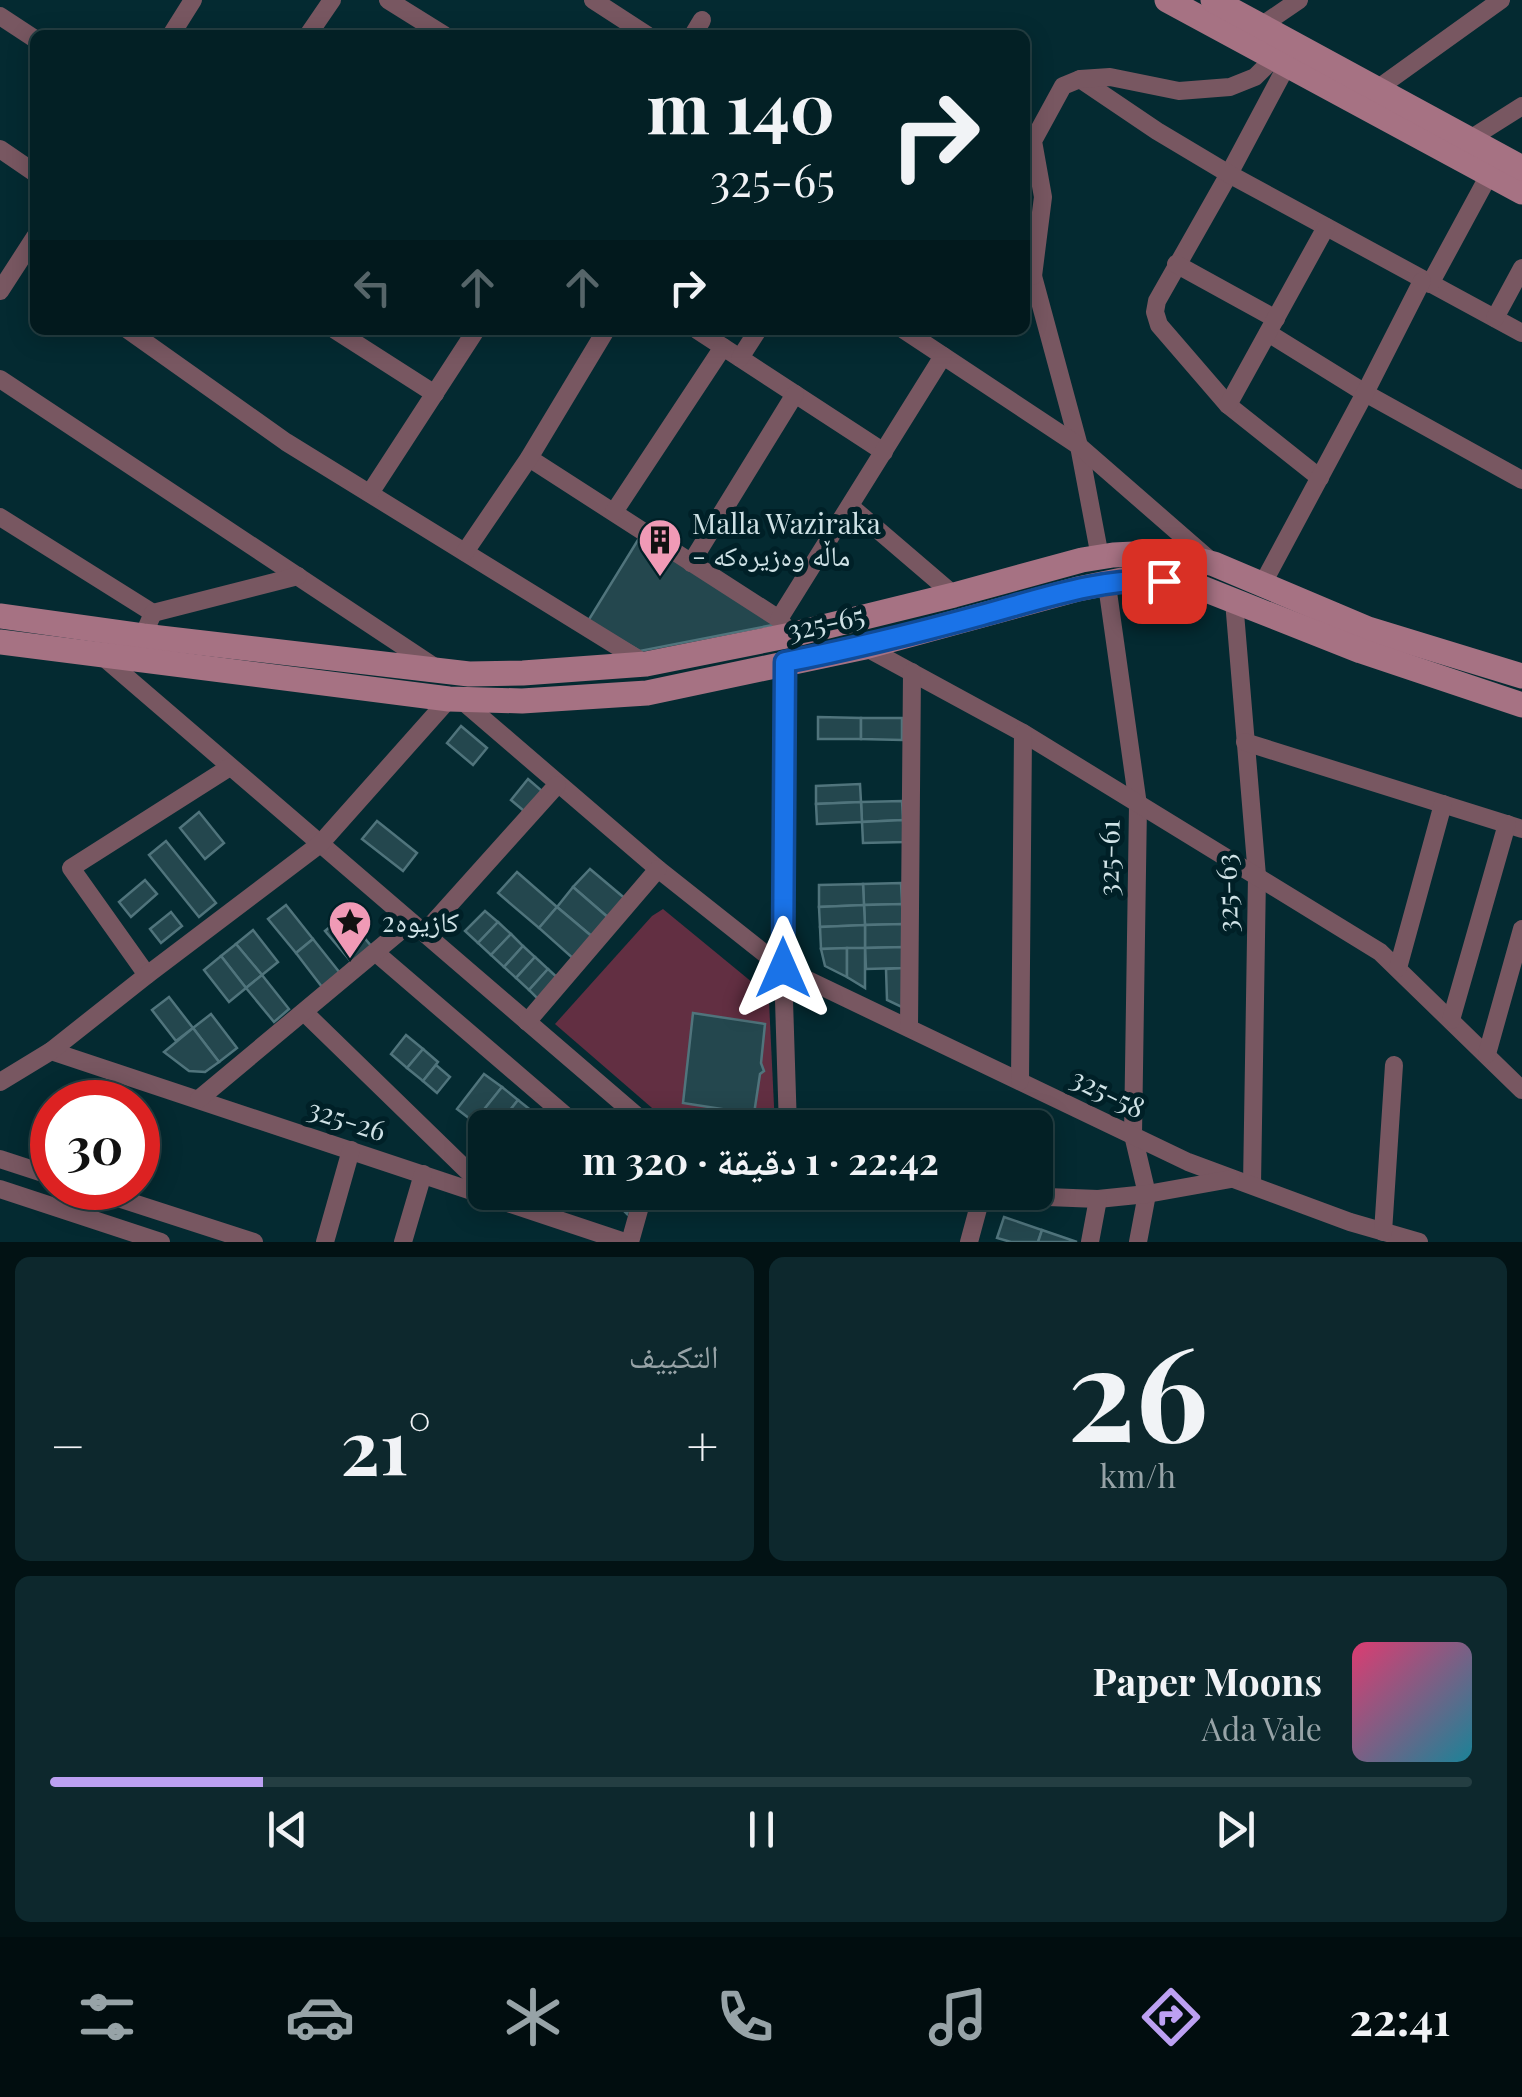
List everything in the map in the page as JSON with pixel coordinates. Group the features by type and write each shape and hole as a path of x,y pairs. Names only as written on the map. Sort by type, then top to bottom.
{"street":[{"path":"174,30 194,0"},
{"path":"311,30 332,0"},
{"path":"388,0 436,30"},
{"path":"593,0 640,30"},
{"path":"1213,0 1522,168"},
{"path":"1261,26 1298,0"},
{"path":"1377,89 1501,0"},
{"path":"1183,4 1522,192"},
{"path":"0,16 30,36"},
{"path":"1030,268 1043,196 1033,141 1062,86 1080,79 1110,77 1178,91 1230,87 1280,61"},
{"path":"1280,61 1229,174 1176,264 1155,312 1160,325 1228,406 1320,478"},
{"path":"1080,79 1229,174 1522,333"},
{"path":"1470,140 1522,106"},
{"path":"0,149 30,170"},
{"path":"1262,585 1489,174"},
{"path":"1228,406 1326,227"},
{"path":"0,289 29,260"},
{"path":"1176,264 1365,393 1522,480"},
{"path":"1495,318 1522,268"},
{"path":"1030,278 1078,446 1100,557"},
{"path":"135,335 286,442 646,664"},
{"path":"345,335 435,394"},
{"path":"370,493 473,335"},
{"path":"465,552 529,458 603,335"},
{"path":"705,335 884,452"},
{"path":"740,358 755,335"},
{"path":"912,335 1078,446 1214,564"},
{"path":"614,512 723,347"},
{"path":"529,458 785,627 850,506 943,356"},
{"path":"0,379 439,670"},
{"path":"692,563 796,394"},
{"path":"850,506 954,595"},
{"path":"0,516 148,624 298,576"},
{"name":"325-65","path":"0,616 148,624 439,670 499,674 646,664 706,652 785,627 954,595 1100,557 1155,553 1214,564 1364,640 1522,704"},
{"name":"325-65","path":"0,642 454,699 596,697 712,680 866,646 1122,580 1200,587 1364,640 1522,676"},
{"name":"325-61","path":"1106,584 1138,805 1132,1135 1147,1194"},
{"name":"325-63","path":"1234,601 1257,876 1252,1186"},
{"path":"866,646 1022,734 1380,952 1522,1090"},
{"path":"706,652 712,680"},
{"path":"102,656 630,1110"},
{"path":"785,662 783,968 787,1110"},
{"path":"909,1028 912,672"},
{"path":"0,1081 51,1051 320,844 454,699"},
{"name":"325-58","path":"454,699 658,870 783,968 1188,1162 1414,1241"},
{"path":"1020,1081 1022,734"},
{"path":"1245,742 1514,827 1451,1020"},
{"path":"147,974 71,868 230,766"},
{"path":"199,1100 375,952 418,928 557,784"},
{"path":"1398,968 1443,804"},
{"path":"527,1022 658,870"},
{"path":"1487,1054 1522,929"},
{"path":"375,952 559,1110"},
{"path":"304,1012 468,1172"},
{"name":"325-26","path":"51,1051 468,1187"},
{"path":"1384,1232 1394,1065"},
{"path":"325,1242 351,1150"},
{"path":"0,1159 30,1169"},
{"path":"402,1242 424,1174"},
{"path":"1053,1197 1098,1199 1147,1194 1233,1178"},
{"path":"0,1189 160,1242"},
{"path":"1138,1242 1147,1194"},
{"path":"1090,1242 1098,1199"},
{"path":"155,1210 254,1242"},
{"name":"325-26","path":"538,1210 628,1242"},
{"path":"628,1242 638,1210"},
{"path":"969,1242 978,1210"}],"shaded area":[{"path":"663,909 764,992 769,1001 774,1110 654,1110 555,1024 652,916"}],"building":[{"name":"Malla Waziraka - ماڵە وەزیرەکە","path":"641,535 778,624 640,651 588,621"},
{"path":"818,717 861,718 861,739 818,739"},
{"path":"861,718 902,718 902,740 861,739"},
{"path":"461,726 487,748 473,765 447,743"},
{"path":"528,779 542,791 524,811 511,800"},
{"path":"860,784 861,802 816,804 816,786"},
{"path":"902,801 903,820 862,822 861,802"},
{"path":"861,802 862,822 817,824 816,804"},
{"path":"199,812 224,843 205,859 180,828"},
{"path":"903,820 904,842 863,843 862,822"},
{"path":"377,821 417,853 403,871 362,839"},
{"path":"166,841 216,903 199,917 149,855"},
{"path":"590,869 628,901 611,920 573,887"},
{"path":"517,872 557,907 539,928 498,893"},
{"path":"145,880 157,894 131,917 119,902"},
{"path":"901,883 902,904 864,905 863,884"},
{"path":"863,884 864,905 819,907 819,885"},
{"path":"573,887 611,920 595,939 557,907"},
{"path":"902,904 903,924 865,925 864,905"},
{"path":"286,905 313,939 296,953 268,919"},
{"path":"864,905 865,925 820,927 819,907"},
{"path":"557,907 595,939 576,961 539,928"},
{"path":"485,911 498,922 478,943 465,931"},
{"path":"171,912 182,926 161,943 150,929"},
{"path":"345,915 372,947 353,964 325,931"},
{"path":"498,922 511,934 491,955 478,943"},
{"path":"903,924 904,947 865,948 865,925"},
{"path":"865,925 865,948 821,949 820,927"},
{"path":"253,930 278,962 262,975 236,944"},
{"path":"511,934 523,946 504,967 491,955"},
{"path":"313,939 340,973 322,987 296,953"},
{"path":"236,944 262,975 246,988 221,956"},
{"path":"523,946 535,957 516,978 504,967"},
{"path":"904,947 904,968 866,969 865,948"},
{"path":"847,948 847,977 825,966 821,949"},
{"path":"847,948 865,948 865,988 847,977"},
{"path":"221,956 246,988 229,1002 204,970"},
{"path":"535,957 548,969 529,990 516,978"},
{"path":"904,968 906,1009 887,1000 886,969"},
{"path":"548,969 560,980 541,1002 529,990"},
{"path":"262,975 289,1009 274,1022 246,988"},
{"path":"169,997 193,1028 176,1041 152,1010"},
{"path":"693,1013 765,1024 761,1063 764,1071 760,1074 755,1110 683,1103"},
{"path":"211,1014 237,1048 219,1062 193,1028"},
{"path":"193,1028 219,1062 205,1072 189,1071 164,1052"},
{"path":"406,1035 423,1049 407,1068 391,1054"},
{"path":"423,1049 438,1062 423,1081 407,1068"},
{"path":"436,1065 450,1077 437,1093 423,1081"},
{"path":"484,1074 502,1087 484,1110 468,1110 468,1117 457,1109"},
{"path":"502,1087 518,1100 510,1110 484,1110"},
{"path":"518,1100 530,1110 510,1110"},
{"path":"1004,1217 1042,1230 1038,1242 997,1238"},
{"path":"1042,1230 1077,1242 1038,1242"}],"place":[{"name":"Malla Waziraka - ماڵە وەزیرەکە","path":"660,578"},
{"name":"كازيوه2","path":"350,960"}],"route":[{"path":"783,968 785,662 866,646 1078,589 1122,580 1164,581"}]}
